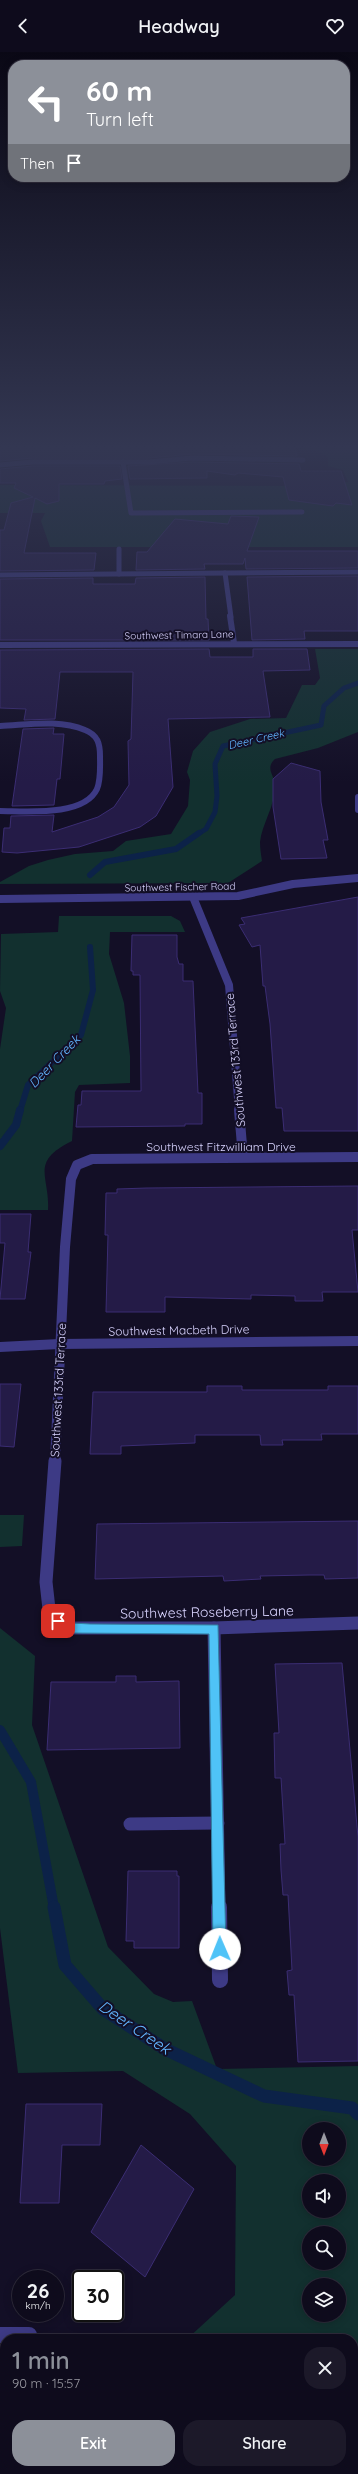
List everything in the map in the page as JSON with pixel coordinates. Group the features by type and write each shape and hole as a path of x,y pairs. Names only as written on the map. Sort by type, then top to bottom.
{"street":[{"path":"118,574 119,557"},
{"path":"225,572 234,643"},
{"path":"0,575 358,572"},
{"name":"Southwest Timara Lane","path":"0,645 234,643 358,644"},
{"path":"0,726 56,725 82,728 95,735 100,745 97,790 92,797 79,804 60,810 0,811"},
{"path":"358,797 358,810"},
{"name":"Southwest Fischer Road","path":"0,899 238,896 294,884 358,878"},
{"name":"Southwest 133rd Terrace","path":"194,897 229,985 243,1157"},
{"name":"Southwest Fitzwilliam Drive","path":"84,1161 96,1159 358,1157"},
{"name":"Southwest 133rd Terrace","path":"58,1621 49,1609 46,1582 52,1500 59,1344 71,1179 77,1166 84,1161"},
{"name":"Southwest Macbeth Drive","path":"0,1346 358,1341"},
{"name":"Southwest Roseberry Lane","path":"58,1621 70,1628 85,1629 214,1628 358,1623"},
{"path":"214,1628 220,1980"},
{"path":"130,1824 218,1823"}],"green space":[{"path":"315,649 358,649 358,732 318,748 275,759 272,762 270,768 275,784 275,792 261,835 260,844 262,861 228,883 0,884 0,882 29,866 48,860 75,854 113,851 126,841 171,834 188,806 190,780 187,772 193,751 210,732 250,719 286,718 302,685 315,685 320,678"},
{"path":"59,916 171,916 180,921 185,932 110,932 109,954 124,1003 130,1056 130,1083 79,1085 75,1092 72,1141 50,1156 46,1163 45,1179 48,1210 0,1210 0,1049 6,1008 0,991 1,934 58,932"},
{"path":"0,1515 24,1515 22,1546 0,1547"},
{"path":"0,1628 35,1656 32,1725 108,1947 154,1994 173,2002 192,2001 217,2069 358,2066 358,2334 192,2334 235,2295 236,2166 190,2114 123,2071 18,2073 0,1928"}],"building":[{"path":"0,557 96,557 94,570 0,571"},
{"path":"137,557 358,557 358,568 246,569 245,558 243,564 204,564 205,569 136,570"},
{"path":"358,576 358,631 304,631 305,639 252,640 247,577"},
{"path":"205,577 206,619 208,619 209,640 0,640 0,579 93,578 93,584 135,584 136,578"},
{"path":"209,649 210,657 253,657 253,649 307,649 310,670 263,671 270,717 168,719 173,787 156,816 140,827 79,847 17,853 2,852 4,828 10,828 11,816 54,815 52,832 98,817 114,807 129,785 128,741 131,739 133,672 60,672 55,719 24,720 26,709 0,708 0,650"},
{"path":"54,728 53,734 64,734 60,779 57,779 54,805 12,806 23,729"},
{"path":"291,763 320,771 321,802 328,840 323,840 327,858 281,859 273,807 273,779"},
{"path":"358,897 358,1131 284,1131 282,1108 276,1108 270,1024 265,986 263,986 260,945 252,947 239,925 245,924 241,918"},
{"path":"132,935 177,935 177,957 179,964 183,964 183,981 193,981 198,1093 202,1093 202,1124 185,1124 185,1126 76,1127 78,1105 81,1105 82,1091 141,1091 140,975 133,975 133,971 131,971"},
{"path":"358,1186 358,1230 352,1230 358,1292 322,1292 323,1301 295,1301 295,1296 251,1295 251,1299 165,1297 165,1312 106,1312 108,1235 105,1235 106,1193 117,1193 117,1189 147,1188"},
{"path":"0,1214 31,1214 28,1252 31,1252 25,1299 0,1299 5,1243 0,1243"},
{"path":"0,1384 21,1384 14,1447 0,1446"},
{"path":"207,1386 242,1386 242,1390 328,1390 328,1386 358,1386 358,1434 321,1434 322,1440 282,1440 283,1445 261,1445 260,1435 195,1435 195,1443 121,1446 121,1454 90,1454 93,1392 207,1392"},
{"path":"358,1521 358,1578 325,1579 324,1575 309,1575 260,1576 261,1579 224,1581 223,1576 95,1579 97,1524"},
{"path":"342,1663 358,1837 358,2061 298,2062 294,1995 289,1995 287,1971 292,1970 288,1895 283,1895 281,1870 280,1844 285,1844 281,1778 275,1778 274,1733 279,1733 275,1664"},
{"path":"116,1676 136,1676 136,1682 179,1681 180,1748 47,1750 51,1682 116,1682"},
{"path":"128,1871 177,1871 177,1876 179,1876 179,1948 134,1948 134,1941 126,1941"},
{"path":"26,2104 102,2104 100,2145 62,2145 59,2203 20,2203"},
{"path":"141,2145 194,2189 145,2277 91,2232"}],"waterway":[{"name":"Deer Creek","path":"198,834 206,829 215,812 217,796 215,764 223,746 321,725 324,706 344,688 358,683"},
{"name":"Deer Creek","path":"90,875 105,862 176,849 199,833"},
{"name":"Deer Creek","path":"20,1111 28,1085 81,1035 93,990 90,947"},
{"name":"Deer Creek","path":"0,1146 16,1125 20,1110"},
{"name":"Deer Creek","path":"0,1730 31,1782 54,1908"},
{"name":"Deer Creek","path":"54,1907 65,1965 103,2009 165,2049 264,2096 352,2108 358,2114"}],"route":[{"path":"58,1621 70,1628 79,1629 214,1628 220,1949"}]}
